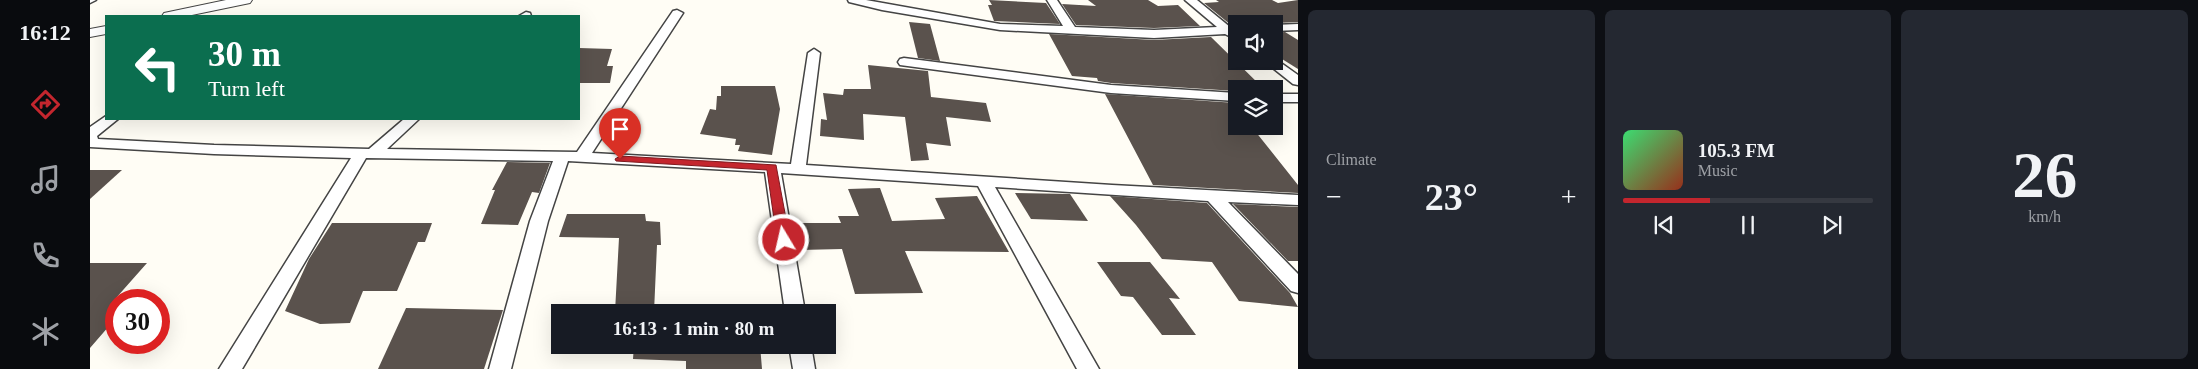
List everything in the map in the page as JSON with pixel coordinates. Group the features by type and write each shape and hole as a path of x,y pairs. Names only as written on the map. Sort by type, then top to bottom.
{"street":[{"path":"173,15 245,0"},
{"path":"853,0 1000,27 1154,34 1228,33"},
{"path":"1052,0 1072,31"},
{"path":"1190,0 1228,29"},
{"path":"582,157 677,13"},
{"path":"1283,28 1298,27"},
{"path":"90,33 105,30"},
{"path":"798,169 814,52"},
{"path":"904,62 1043,81 1178,95 1228,97"},
{"path":"1283,70 1298,81"},
{"path":"1283,98 1298,98"},
{"path":"110,120 90,136 92,143 183,149 366,155 582,157 1298,200"},
{"path":"230,369 366,155 411,120"},
{"path":"500,369 539,220 562,157"},
{"path":"772,167 794,304"},
{"path":"983,180 1088,369"},
{"path":"1213,196 1298,286"},
{"path":"802,354 804,369"}],"building":[{"path":"989,0 1046,3 1060,24 994,21 988,5 992,5"},
{"path":"1088,0 1148,0 1158,6 1178,5 1200,26 1154,28 1076,25 1062,4 1096,6"},
{"path":"1216,0 1272,0 1278,3 1298,0 1298,22 1283,23 1283,15 1228,15 1228,23 1204,3 1219,2"},
{"path":"909,22 930,24 940,61 918,58"},
{"path":"1283,32 1298,40 1298,69 1283,60"},
{"path":"1049,34 1154,40 1211,37 1228,54 1228,70 1245,70 1255,80 1228,80 1228,90 1111,83 1098,81 1097,78 1072,76"},
{"path":"580,48 612,49 607,66 613,66 610,83 580,83"},
{"path":"868,65 928,71 931,97 986,103 991,122 946,117 951,146 926,143 929,160 911,161 905,117 863,114 864,140 820,136 821,119 827,120 823,93 843,95 844,89 871,89"},
{"path":"721,86 775,86 780,109 772,155 738,151 740,145 735,145 736,139 700,134 710,109 716,110 717,96 721,96"},
{"path":"1105,94 1228,102 1228,135 1258,135 1298,185 1298,193 1153,185"},
{"path":"507,162 550,163 539,193 532,192 518,225 481,224 495,190 492,190"},
{"path":"90,170 122,170 90,199"},
{"path":"880,188 892,221 945,219 935,198 977,196 1009,252 905,251 923,293 855,294 842,249 800,250 793,223 841,223 838,216 859,216 848,189"},
{"path":"1015,193 1070,194 1088,221 1031,219"},
{"path":"1110,196 1207,203 1290,293 1298,307 1239,301 1212,262 1162,259 1136,225"},
{"path":"1233,204 1298,207 1298,261 1288,261"},
{"path":"567,214 645,214 646,221 660,222 661,245 657,245 654,304 615,304 619,238 559,237"},
{"path":"332,223 432,223 425,242 418,242 397,291 363,291 350,323 320,324 285,311 309,259"},
{"path":"1097,262 1150,262 1180,299 1169,298 1196,335 1162,335 1133,297 1121,296"},
{"path":"90,263 147,263 124,289 105,289 105,331 90,348"},
{"path":"406,308 503,310 484,369 378,369"},
{"path":"633,354 761,354 762,369 686,369 686,361 633,359"}],"route":[{"path":"620,159 772,167 784,240"}]}
